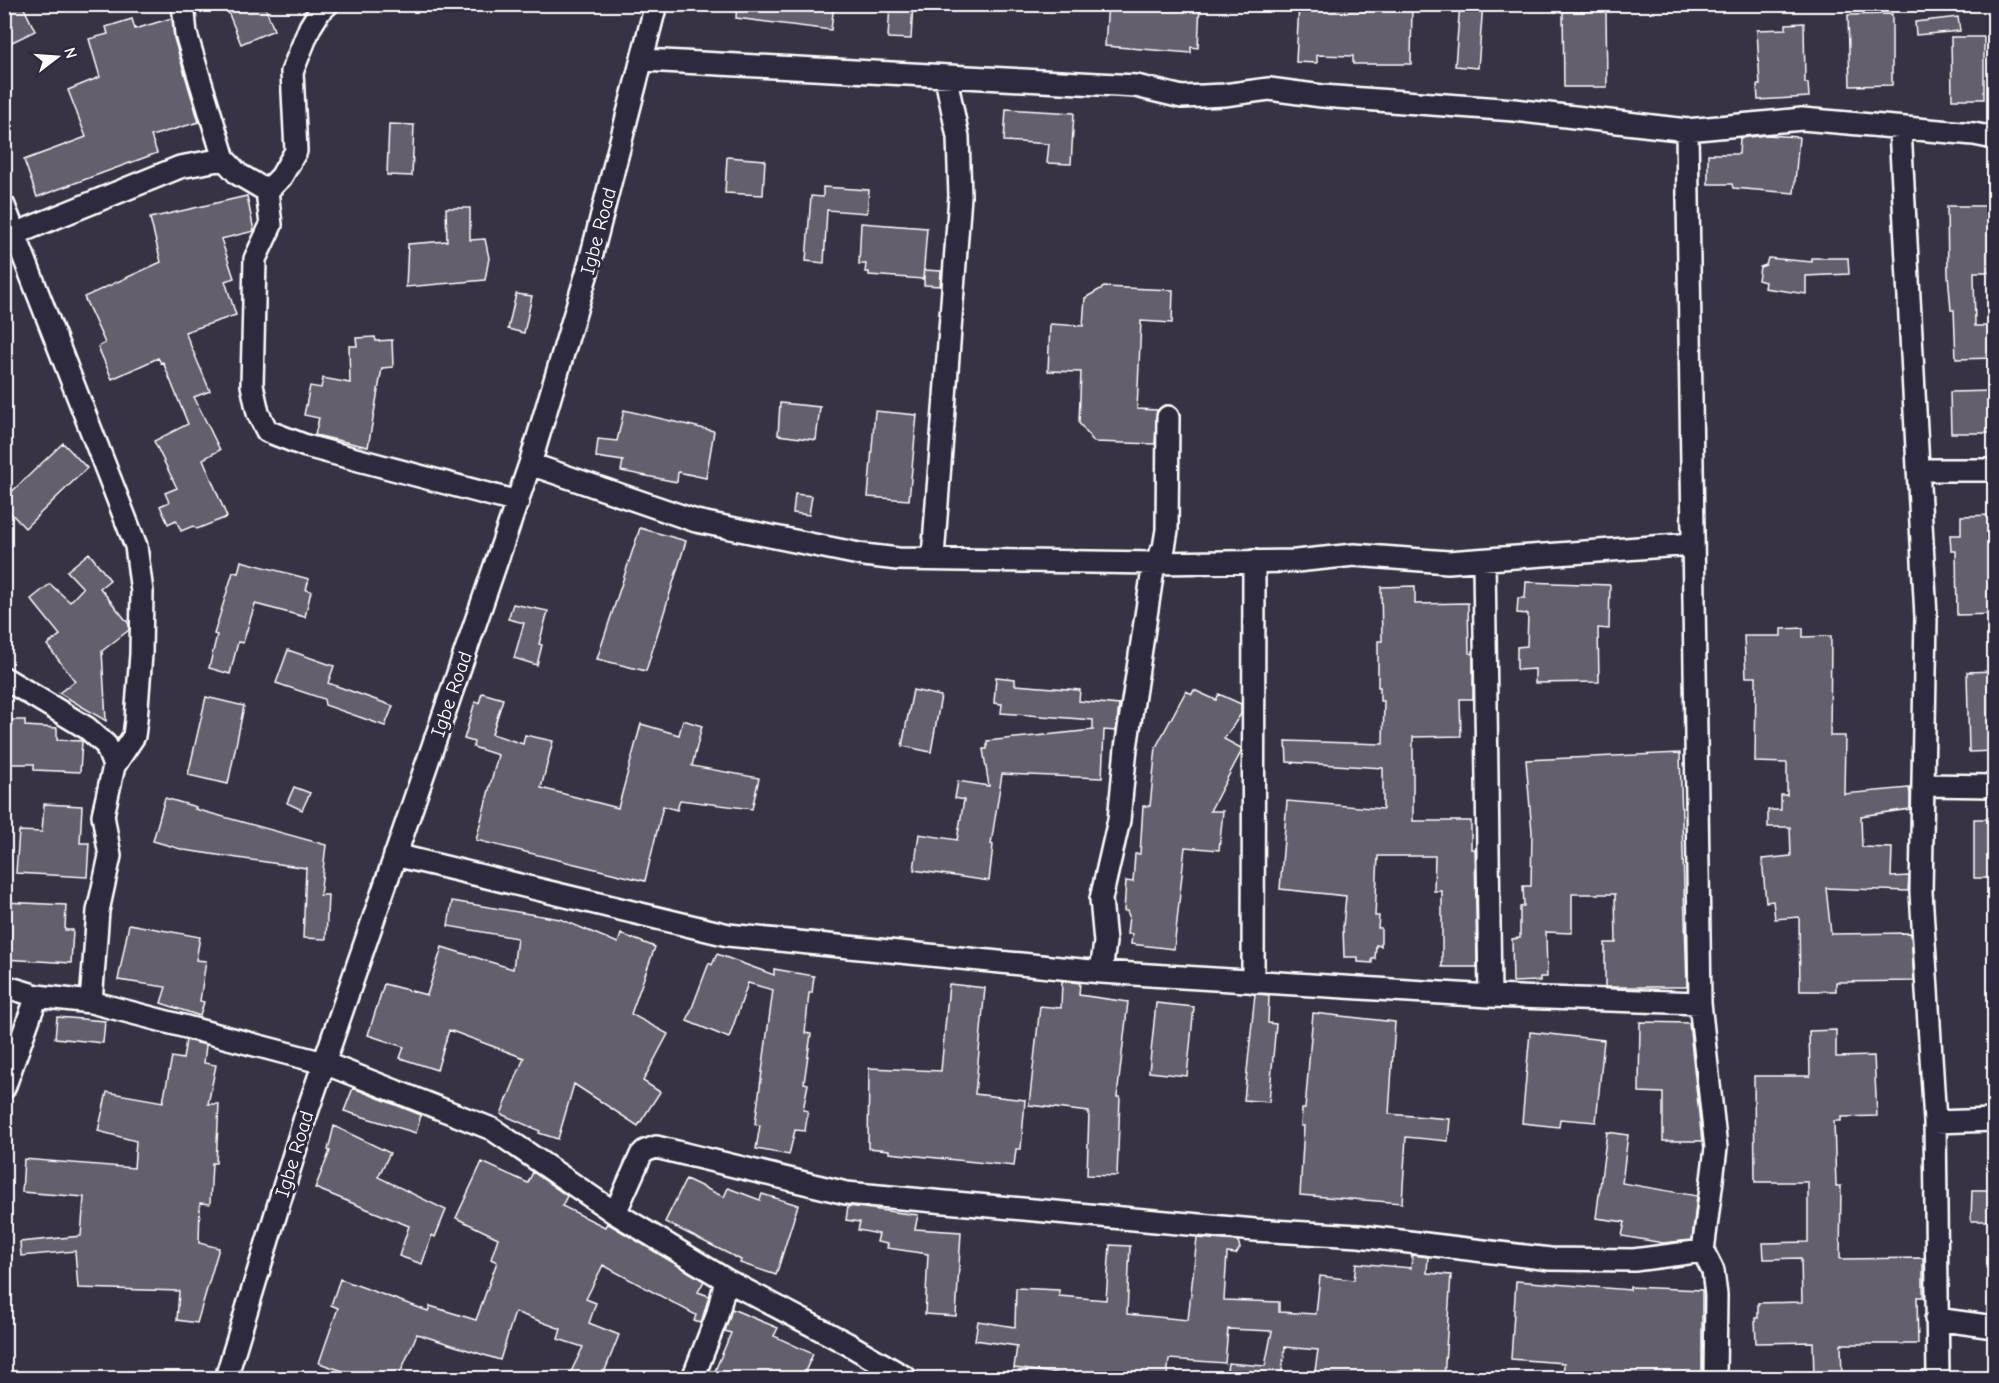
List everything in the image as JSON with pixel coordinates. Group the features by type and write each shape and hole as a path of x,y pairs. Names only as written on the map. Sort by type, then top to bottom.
{"street":[{"path":"183,4 186,34 224,159 238,174 267,191"},
{"path":"267,191 281,177 296,151 292,72 310,27 320,11 328,4"},
{"name":"Igbe Road","path":"226,1378 324,1063 530,464 587,273 644,60 656,4"},
{"path":"644,60 945,78 1136,86 1182,97 1224,96 1269,89 1322,96 1514,110 1687,130 1802,119 1974,134 1995,138"},
{"path":"933,557 960,196 958,137 945,78"},
{"path":"1900,129 1920,470 1926,617 1921,892 1935,1122 1938,1378"},
{"path":"1687,130 1700,1002 1716,1148 1703,1251 1713,1271 1716,1295 1715,1378"},
{"path":"15,234 180,167 224,159"},
{"path":"267,191 271,225 255,259 252,385 258,413 267,431 306,446 518,502"},
{"path":"4,206 136,546 142,592 141,654 134,736 114,766 103,815 110,856 98,911 92,1002"},
{"path":"1101,972 1106,942 1101,899 1119,820 1126,748 1154,562 1164,548 1167,530 1168,417"},
{"path":"530,464 696,521 864,555 898,559 933,557 1154,562 1296,561 1354,555 1448,562 1693,544"},
{"path":"1920,470 1995,470"},
{"path":"1253,982 1254,561"},
{"path":"1484,561 1490,996"},
{"path":"4,678 87,728 106,745 114,766"},
{"path":"1924,785 1995,786"},
{"path":"395,855 728,935 1101,972 1490,996 1700,1002"},
{"path":"4,986 37,996 92,1002 324,1063 492,1130 615,1213 726,1280 848,1344 906,1378"},
{"path":"4,1088 37,996"},
{"path":"1935,1122 1995,1120"},
{"path":"615,1213 641,1155 656,1147 846,1193 1255,1230 1359,1236 1551,1259 1634,1260 1703,1251"},
{"path":"693,1378 717,1316 726,1280"},
{"path":"1936,1319 1995,1327"}],"building":[{"path":"22,4 35,31 4,46 4,12"},
{"path":"225,4 264,4 274,30 241,44"},
{"path":"737,4 834,4 831,30 736,18"},
{"path":"890,4 913,4 911,39 888,38"},
{"path":"1108,4 1200,4 1198,48 1191,47 1191,53 1105,46"},
{"path":"1299,4 1412,4 1411,64 1353,64 1353,56 1317,55 1317,63 1296,62"},
{"path":"1460,4 1483,4 1478,68 1455,66"},
{"path":"1606,10 1607,87 1564,87 1563,11"},
{"path":"1892,14 1892,85 1850,86 1848,15"},
{"path":"1958,17 1960,31 1916,35 1915,22"},
{"path":"172,18 174,38 199,122 151,136 157,153 37,197 24,160 86,137 68,90 100,77 89,39 108,34 106,27 132,19 135,29"},
{"path":"1804,23 1805,83 1808,83 1809,97 1758,100 1757,85 1760,85 1757,30 1786,29 1786,24"},
{"path":"1951,37 1984,37 1984,99 1952,99"},
{"path":"1006,109 1074,113 1071,164 1047,163 1049,144 1004,141"},
{"path":"389,124 414,125 412,176 387,175"},
{"path":"1766,135 1799,137 1794,193 1733,188 1732,184 1708,184 1708,154 1739,154 1740,138"},
{"path":"727,157 765,160 763,195 725,193"},
{"path":"823,187 869,190 867,213 827,210 824,263 806,261 811,196 823,197"},
{"path":"247,196 254,231 221,239 234,278 225,281 236,315 185,332 210,391 194,397 220,450 203,459 227,517 197,529 193,526 181,531 176,520 168,524 160,506 169,502 165,493 177,488 154,441 188,424 163,362 161,363 158,358 112,379 98,347 105,343 84,297 161,262 150,218"},
{"path":"1947,206 1995,206 1995,272 1974,272 1975,326 1995,326 1995,358 1956,359 1954,310 1951,310 1948,274"},
{"path":"446,208 470,208 470,240 485,239 489,258 485,280 406,287 408,244 447,241"},
{"path":"861,223 927,228 923,279 869,275 869,272 865,272 866,264 859,264"},
{"path":"1768,258 1812,262 1812,258 1848,258 1849,274 1806,276 1806,294 1764,288 1765,282 1758,280 1760,267 1766,265"},
{"path":"924,270 941,271 940,286 924,285"},
{"path":"1104,287 1173,290 1172,323 1141,321 1137,409 1157,410 1155,444 1094,442 1079,423 1081,372 1048,371 1050,324 1083,326 1085,298"},
{"path":"516,294 532,296 524,333 508,329"},
{"path":"375,337 376,341 392,340 393,367 382,368 368,447 315,435 319,418 304,415 310,386 321,388 323,378 350,383 349,346 357,346 356,338"},
{"path":"1995,391 1995,433 1951,433 1950,392"},
{"path":"780,403 820,407 816,440 778,435"},
{"path":"624,410 714,431 706,478 678,472 677,482 621,471 623,461 596,457 598,439 617,441"},
{"path":"875,411 917,415 909,500 868,497"},
{"path":"63,443 87,468 25,528 4,506 4,499"},
{"path":"795,494 812,496 809,515 793,513"},
{"path":"1995,515 1995,614 1957,615 1956,551 1951,551 1950,535 1961,535 1961,516"},
{"path":"640,528 686,541 646,671 597,659"},
{"path":"89,553 110,580 100,588 129,624 129,630 102,651 106,721 59,693 75,681 47,645 60,635 31,599 50,584 70,602 83,588 67,571"},
{"path":"241,561 309,579 306,590 311,591 305,617 255,604 243,643 238,642 230,674 209,668 217,635 214,634 233,572 238,573"},
{"path":"1526,582 1610,585 1609,629 1598,628 1599,682 1535,683 1535,669 1517,670 1517,647 1527,646 1528,614 1517,613 1518,598 1525,598"},
{"path":"1415,586 1415,604 1468,603 1469,653 1473,654 1473,699 1460,699 1461,736 1413,737 1413,821 1471,821 1471,849 1475,849 1477,967 1442,967 1442,891 1434,891 1435,856 1378,856 1375,916 1379,916 1381,946 1376,945 1375,959 1372,959 1372,963 1358,962 1358,957 1344,957 1343,927 1346,896 1280,889 1287,801 1383,809 1383,768 1287,762 1286,741 1383,744 1384,701 1380,701 1380,687 1378,687 1378,641 1382,641 1381,587"},
{"path":"513,604 548,611 539,644 542,645 537,665 514,658 524,623 508,619"},
{"path":"1803,628 1803,637 1831,636 1830,736 1845,736 1844,794 1909,788 1910,794 1910,809 1861,816 1862,847 1892,848 1891,877 1909,876 1908,891 1826,888 1831,934 1911,933 1914,981 1836,982 1836,991 1800,991 1799,917 1775,919 1773,901 1766,902 1762,859 1791,856 1790,827 1768,827 1768,810 1781,810 1781,795 1787,795 1787,763 1755,762 1756,677 1746,677 1744,636 1781,636 1781,629"},
{"path":"288,650 334,666 328,683 393,706 385,726 325,705 324,699 276,683"},
{"path":"1995,671 1995,751 1969,752 1967,672"},
{"path":"996,677 1015,679 1015,685 1080,690 1079,701 1119,705 1116,731 1104,730 1102,778 1002,774 991,844 993,845 989,881 914,870 919,834 957,840 964,800 955,798 958,781 989,786 983,749 987,749 987,741 1093,730 1093,720 1001,713 1002,704 994,703"},
{"path":"913,690 941,696 931,752 902,746"},
{"path":"1194,690 1216,700 1219,694 1241,704 1241,714 1224,739 1241,748 1241,752 1210,811 1223,811 1219,850 1185,847 1174,949 1131,944 1132,934 1127,934 1129,916 1127,911 1124,911 1126,881 1133,882 1135,854 1140,854 1143,806 1150,806 1156,747 1186,691 1192,694"},
{"path":"482,693 503,699 492,734 523,744 525,735 553,741 541,788 618,808 641,724 679,735 683,720 702,726 692,766 759,778 752,809 680,800 677,810 663,806 645,881 476,840 498,755 473,747 474,742 464,739 475,702 479,703"},
{"path":"206,697 244,706 228,784 188,775"},
{"path":"4,720 25,720 25,726 57,728 57,740 82,741 80,772 34,770 34,764 4,764"},
{"path":"1680,753 1687,987 1605,987 1605,943 1616,943 1615,894 1572,894 1572,933 1546,932 1547,977 1540,977 1540,981 1513,982 1512,939 1520,938 1520,907 1524,906 1523,886 1531,886 1532,832 1526,760"},
{"path":"294,787 310,793 302,810 287,803"},
{"path":"165,798 196,807 195,809 326,845 320,895 328,895 326,939 303,938 306,868 184,850 153,841"},
{"path":"44,804 82,806 80,843 89,843 87,877 16,873 19,831 42,832"},
{"path":"1974,819 1995,819 1995,878 1974,878"},
{"path":"452,901 560,919 618,943 621,934 655,947 631,1014 668,1034 643,1081 660,1092 638,1126 574,1084 558,1139 539,1133 540,1131 501,1114 524,1058 449,1030 437,1070 400,1058 404,1047 368,1035 384,984 427,995 442,947 513,969 517,938 448,926"},
{"path":"4,902 66,905 65,930 73,930 71,963 4,959"},
{"path":"129,924 200,937 196,960 206,961 200,1001 204,1002 200,1016 161,1003 166,987 118,980"},
{"path":"717,954 774,975 774,969 814,976 812,993 809,993 805,1033 811,1034 804,1083 808,1084 803,1110 808,1111 805,1131 795,1130 789,1155 756,1149 760,1125 755,1124 773,990 748,983 729,1038 687,1021 709,963 712,965"},
{"path":"1062,981 1080,983 1079,995 1128,1002 1117,1097 1120,1097 1117,1176 1087,1175 1089,1112 1029,1105 1040,1006 1061,1008"},
{"path":"949,984 985,988 975,1094 1025,1100 1021,1149 1016,1149 1014,1166 889,1153 889,1150 868,1148 869,1068 941,1071"},
{"path":"1255,994 1269,995 1268,1023 1276,1024 1269,1102 1244,1100"},
{"path":"1156,1003 1194,1007 1187,1076 1149,1072"},
{"path":"1313,1013 1395,1022 1389,1114 1450,1119 1448,1141 1406,1137 1402,1203 1300,1195 1304,1126 1301,1126 1302,1109 1305,1109"},
{"path":"57,1017 105,1021 103,1043 55,1038"},
{"path":"1640,1022 1689,1023 1702,1141 1663,1141 1663,1093 1639,1092"},
{"path":"1836,1030 1836,1057 1874,1056 1877,1116 1841,1117 1841,1121 1834,1121 1836,1186 1841,1186 1840,1259 1923,1258 1923,1297 1917,1297 1918,1344 1841,1344 1842,1378 1814,1378 1813,1342 1756,1343 1755,1318 1758,1318 1758,1303 1802,1302 1801,1258 1764,1259 1763,1243 1808,1242 1808,1182 1755,1182 1754,1076 1810,1076 1809,1031"},
{"path":"1530,1032 1604,1040 1596,1122 1560,1119 1559,1127 1522,1123"},
{"path":"186,1040 206,1045 204,1063 216,1065 208,1104 219,1104 216,1163 212,1163 210,1204 200,1203 199,1243 219,1248 197,1323 177,1320 179,1291 78,1288 75,1251 21,1256 20,1242 81,1236 84,1197 22,1192 24,1159 134,1168 136,1141 98,1131 107,1092 163,1102 172,1057 183,1059"},
{"path":"353,1088 421,1115 416,1133 344,1111"},
{"path":"334,1126 390,1153 378,1177 446,1210 435,1237 432,1235 422,1264 399,1256 409,1226 315,1188 330,1151 328,1150"},
{"path":"1607,1132 1628,1135 1622,1183 1697,1196 1692,1240 1663,1243 1622,1236 1625,1222 1596,1218"},
{"path":"482,1162 528,1183 533,1172 567,1196 562,1206 605,1227 607,1223 704,1281 698,1292 709,1296 701,1323 694,1321 696,1315 603,1265 586,1299 596,1303 589,1323 619,1335 602,1378 568,1378 583,1347 558,1339 561,1329 515,1312 500,1360 417,1334 398,1378 364,1378 319,1363 338,1308 331,1305 340,1279 428,1311 430,1306 476,1320 497,1262 491,1259 498,1238 456,1218"},
{"path":"686,1179 724,1197 728,1188 760,1200 762,1194 798,1205 776,1275 740,1263 741,1260 665,1222"},
{"path":"1972,1190 1995,1190 1995,1221 1971,1221"},
{"path":"848,1206 918,1215 915,1229 961,1232 956,1316 925,1314 928,1254 887,1248 888,1244 877,1242 879,1234 858,1230 860,1222 846,1220"},
{"path":"1197,1238 1238,1241 1240,1248 1236,1254 1227,1253 1224,1300 1279,1302 1279,1312 1316,1314 1320,1276 1354,1280 1356,1263 1411,1268 1412,1255 1428,1257 1427,1273 1451,1275 1444,1378 1314,1378 1318,1350 1285,1347 1281,1378 1226,1378 1228,1363 1265,1366 1272,1331 1228,1329 1225,1363 1169,1359 1167,1378 1069,1378 1069,1375 1014,1368 1017,1346 975,1340 978,1321 1015,1327 1016,1288 1059,1290 1059,1296 1106,1300 1110,1245 1130,1246 1127,1314 1188,1320"},
{"path":"1516,1281 1630,1290 1630,1287 1702,1290 1702,1378 1640,1375 1640,1378 1563,1378 1564,1363 1511,1359"},
{"path":"732,1309 778,1328 774,1336 813,1354 802,1378 712,1378 731,1333 725,1331"}]}
